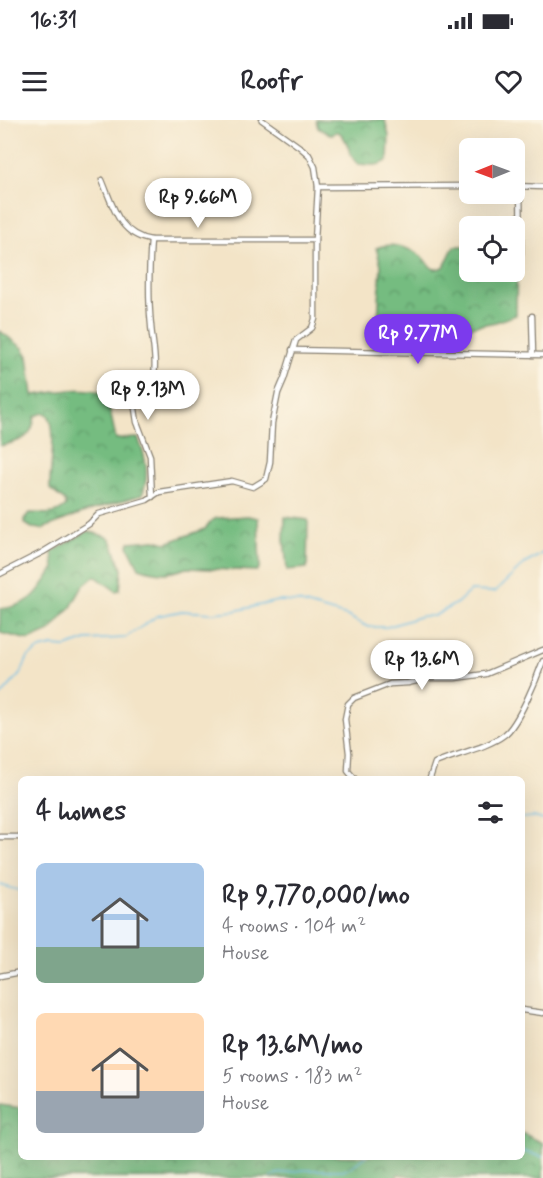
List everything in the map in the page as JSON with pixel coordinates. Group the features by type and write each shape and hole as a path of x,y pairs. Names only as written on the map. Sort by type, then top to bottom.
{"street":[{"path":"0,574 43,552 89,524 99,514 152,497 159,492 232,481 253,487 266,479 270,462 275,402 297,339 312,328 315,319 318,187 315,166 309,155 262,120"},
{"path":"102,180 118,218 135,236 151,240 315,240"},
{"path":"318,187 459,186"},
{"path":"525,186 543,187"},
{"path":"151,240 150,307 155,350 154,376 134,402 137,422 150,456 152,497"},
{"path":"532,316 533,355"},
{"path":"292,351 543,355"},
{"path":"352,776 348,771 349,753 345,719 348,704 354,698 390,684 429,678 466,677 492,672 543,650"},
{"path":"431,776 435,763 495,740 507,733 527,699 543,661"},
{"path":"0,837 18,837"},
{"path":"0,976 18,973"},
{"path":"525,1010 543,1012"}],"green space":[{"path":"316,120 385,120 389,136 388,160 378,165 358,164 352,158 341,134 323,131 318,128"},
{"path":"387,245 411,250 435,269 444,267 454,246 459,246 459,282 516,282 516,315 496,322 465,328 430,321 395,323 378,321 381,265 376,248"},
{"path":"0,331 23,348 28,356 33,395 77,390 103,393 108,401 116,439 138,438 141,445 146,473 142,495 82,513 42,529 32,528 24,523 29,513 53,513 66,506 65,501 50,489 53,440 48,415 43,413 35,416 31,430 24,438 0,446"},
{"path":"248,516 258,518 260,567 257,571 186,568 168,573 151,572 139,568 128,546 129,542 155,540 166,543 205,529 211,521 217,518"},
{"path":"285,517 308,520 307,568 287,570 284,539"},
{"path":"88,531 111,540 122,569 120,590 116,591 95,576 83,586 71,607 50,631 29,640 0,633 0,609 20,605 33,597 54,568 52,552"},
{"path":"0,1105 18,1108 18,1160 525,1160 525,1134 543,1143 543,1178 423,1178 398,1174 396,1178 0,1178"}],"waterway":[{"path":"0,697 21,673 28,657 40,649 52,646 66,647 86,640 125,638 157,616 182,611 212,613 234,611 278,601 298,602 347,616 368,627 387,627 422,616 434,616 457,603 470,591 495,592 523,565 543,553"},
{"path":"525,818 534,817 543,820"},
{"path":"0,885 18,890"},
{"path":"525,1152 543,1157"},
{"path":"270,1178 276,1174 303,1170 346,1170 361,1160"}]}
